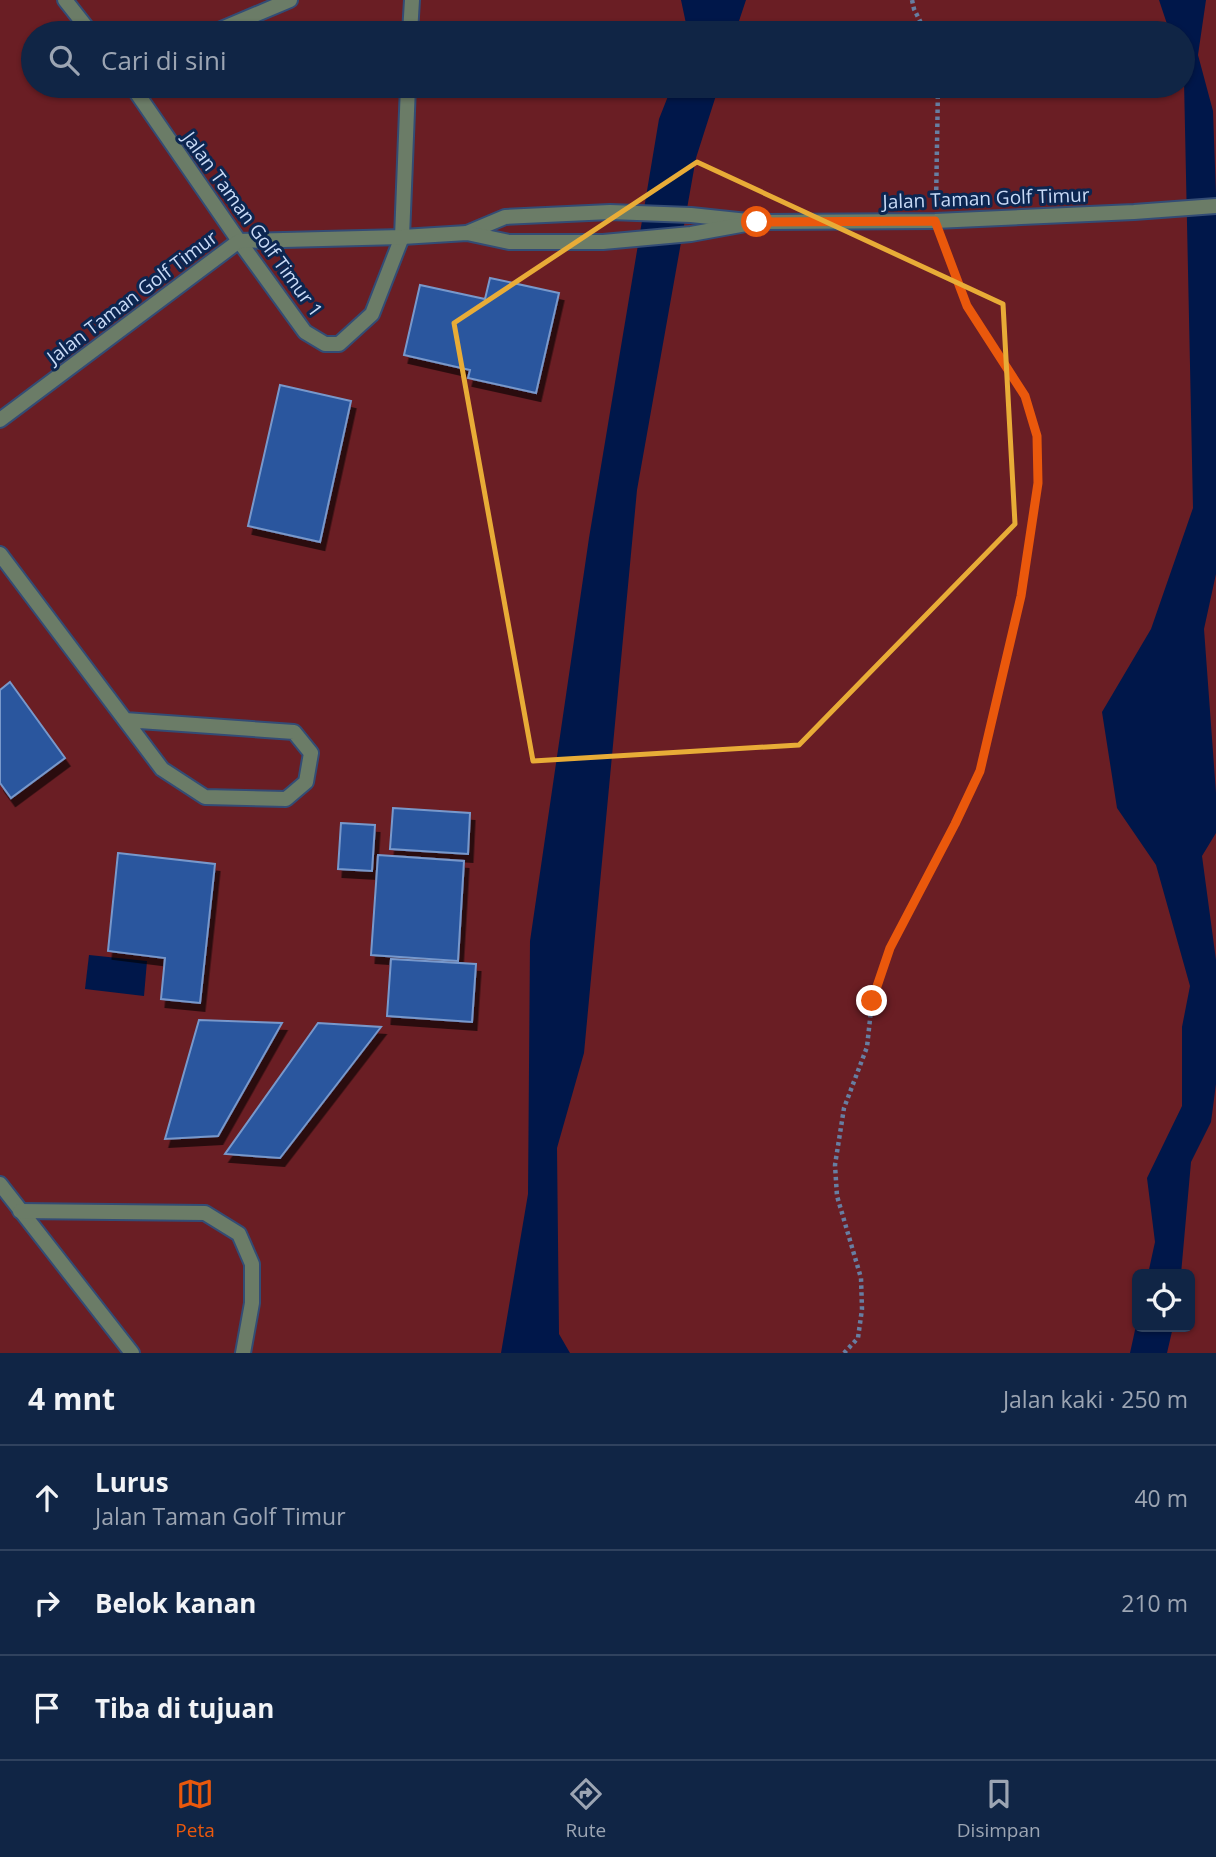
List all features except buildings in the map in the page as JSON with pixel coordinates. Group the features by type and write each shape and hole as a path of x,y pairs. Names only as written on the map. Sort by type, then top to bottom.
{"street":[{"path":"65,0 82,21"},
{"path":"240,21 290,0"},
{"path":"411,21 412,0"},
{"name":"Jalan Taman Golf Timur 1","path":"140,98 305,332 325,344 339,344 372,314 402,237 408,98"},
{"name":"Jalan Taman Golf Timur","path":"467,233 505,217 610,212 691,215 757,222 935,221 1134,212 1216,205"},
{"name":"Jalan Taman Golf Timur","path":"0,420 239,241 467,233 509,242 603,242 691,234 757,222"},
{"path":"0,554 125,720 162,769 205,797 286,799 306,782 311,753 295,732 125,720"},
{"path":"0,1184 132,1353"},
{"path":"20,1211 205,1213 221,1222 239,1234 252,1264 252,1303 243,1353"}],"path":[{"path":"912,0 920,21"},
{"path":"845,1353 858,1338 862,1308 861,1278 837,1196 835,1166 844,1108 867,1047 872,1001 890,948 980,771 1021,596 1038,483 1037,436 1025,396 967,306 935,221 938,98"}],"highlighted area":[{"path":"697,162 1003,304 1015,524 799,745 533,761 454,323"}],"shaded area":[{"path":"0,0 1216,0 1216,1353 0,1353"}],"water":[{"path":"681,0 746,0 739,21 685,21"},
{"path":"1159,0 1206,0 1198,55 1213,111 1216,194 1216,574 1204,629 1216,793 1216,833 1202,856 1216,960 1216,1084 1211,1122 1191,1162 1181,1269 1149,1269 1155,1242 1147,1178 1182,1106 1182,1027 1190,986 1156,865 1117,808 1102,712 1151,629 1193,508 1184,98 1195,98 1195,21 1166,21"},
{"path":"667,98 715,98 696,158 637,490 584,1053 557,1148 559,1334 570,1353 501,1353 528,1194 530,941 589,538 659,119"},
{"path":"89,955 147,961 144,996 85,989"},
{"path":"1135,1332 1172,1332 1167,1353 1130,1353"}],"route":[{"path":"757,222 935,221 967,306 1025,396 1037,436 1038,483 1021,596 980,771 890,948 872,1001"}]}
